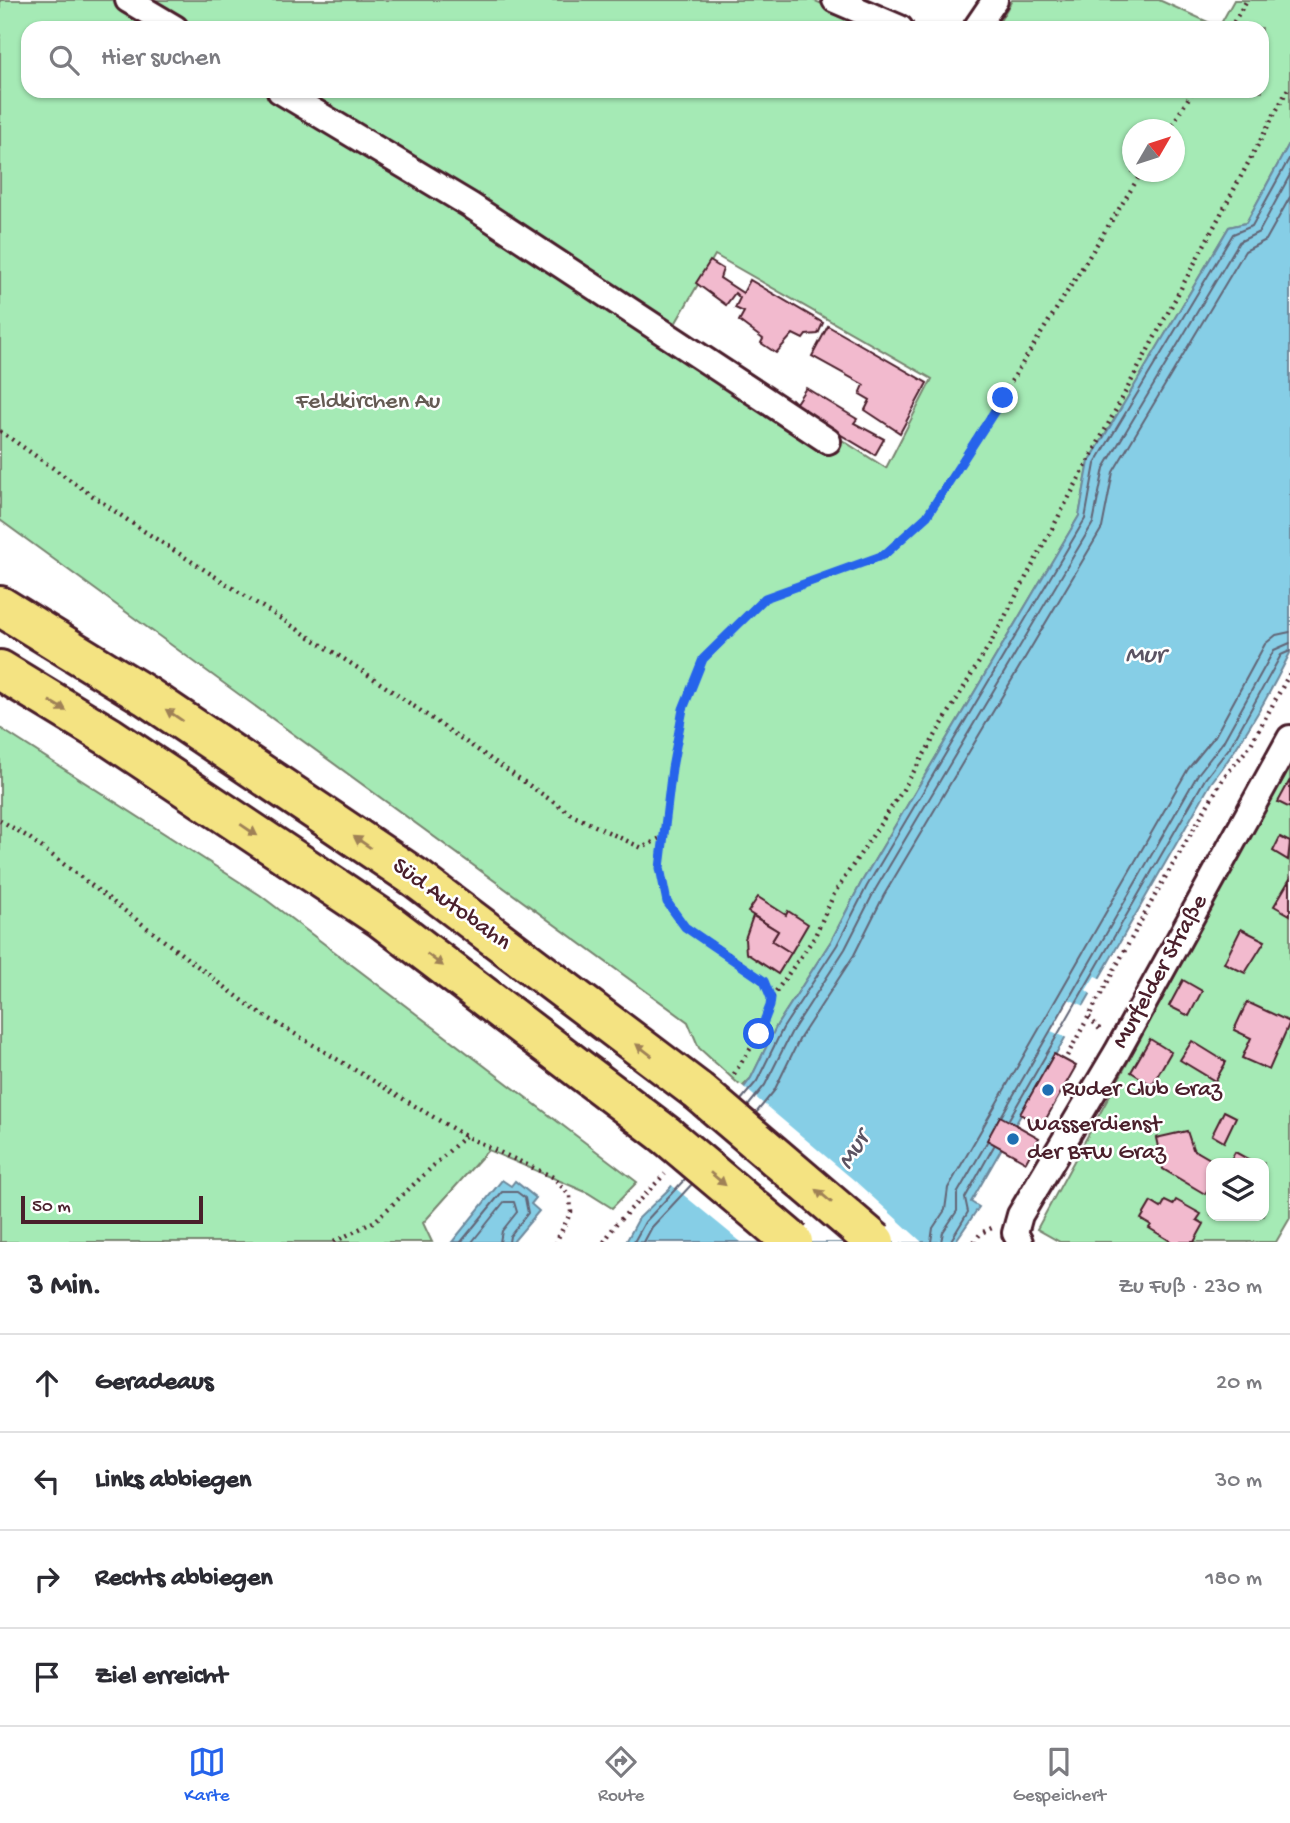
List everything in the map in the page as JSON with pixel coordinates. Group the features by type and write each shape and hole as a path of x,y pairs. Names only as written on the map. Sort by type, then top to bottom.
{"highway":[{"name":"Süd Autobahn","path":"0,606 146,696 416,878 698,1091 874,1242"},
{"path":"0,670 110,737 381,918 666,1135 793,1242"}],"street":[{"path":"128,0 163,21"},
{"path":"835,0 884,21"},
{"path":"981,21 995,0"},
{"path":"292,98 470,205 828,441"},
{"name":"Murfelder Straße","path":"1020,1242 1015,1233 1020,1215 1117,1052 1290,738"}],"path":[{"path":"1234,21 1247,0"},
{"path":"734,1074 759,1034 771,998 814,938 835,892 901,793 994,637 1290,85"},
{"path":"1176,119 1189,98"},
{"path":"771,998 764,981 685,927 667,902 660,868 683,709 703,659 765,598 884,555 927,516 1136,182"},
{"path":"0,430 136,526 361,670 575,816 642,848 664,836"},
{"path":"1068,1056 1109,975 1158,890 1224,777 1250,746 1290,673"},
{"path":"0,820 28,837 255,1010 465,1136 537,1167 563,1186 570,1196 571,1212 556,1242"},
{"path":"334,1242 375,1221 465,1136"},
{"path":"604,1242 616,1224 665,1174"}],"green space":[{"name":"Feldkirchen Au","path":"0,0 813,0 862,21 21,21 21,98 1269,98 1269,21 1222,21 1234,0 1290,0 1290,142 1246,223 1229,227 1089,462 1079,516 861,883 831,941 777,1025 751,1078 742,1087 699,1048 688,1022 0,520","holes":["715,255 932,379 886,468 671,331"]},
{"name":"Feldkirchen Au","path":"1012,0 1159,0 1206,21 1000,21"},
{"path":"0,728 260,895 637,1182 612,1208 588,1193 488,1150 423,1223 432,1242 0,1242"},
{"path":"1290,764 1290,1218 1276,1242 1060,1242 1037,1229"}],"water":[{"name":"Mur","path":"1290,142 1290,653 1254,720 1211,783 971,1202 979,1207 955,1242 626,1242 639,1218 670,1188 751,1078 777,1025 831,941 861,883 1079,516 1089,462 1229,227 1246,223"},
{"path":"502,1180 511,1186 515,1181 536,1198 531,1204 539,1211 513,1242 452,1242"}],"pier":[{"path":"1095,976 1102,979 1067,1038 1051,1031 1068,999 1085,1006 1092,995 1086,990"},
{"path":"740,1084 855,1181 922,1242 741,1242 669,1183"}],"building":[{"path":"710,261 723,269 720,278 743,293 750,280 823,323 818,334 806,335 803,339 793,334 776,353 761,343 763,339 739,321 744,312 735,308 740,298 735,293 726,305 696,283"},
{"path":"828,326 927,383 900,433 865,410 870,400 860,394 864,385 812,356"},
{"path":"806,388 857,419 854,423 884,439 875,455 789,404 792,399 796,403"},
{"path":"1290,780 1290,808 1278,802"},
{"path":"1280,837 1290,842 1288,860 1273,851"},
{"path":"1290,879 1290,915 1274,906"},
{"path":"758,897 786,915 788,911 808,924 791,953 772,941 778,931 748,912"},
{"path":"753,916 778,931 772,941 791,953 778,974 746,953 745,939"},
{"path":"1241,929 1265,941 1245,973 1224,963"},
{"path":"1183,980 1202,991 1189,1016 1169,1006"},
{"path":"1247,1002 1290,1022 1269,1070 1242,1058 1251,1038 1234,1030"},
{"path":"1150,1039 1171,1052 1152,1085 1131,1072"},
{"path":"1192,1041 1226,1062 1215,1081 1180,1060"},
{"name":"Ruder Club Graz","path":"1054,1054 1076,1066 1042,1126 1020,1114"},
{"path":"1224,1111 1236,1117 1224,1142 1212,1135"},
{"name":"Wasserdienst der BFW Graz","path":"1000,1116 1039,1138 1026,1162 987,1140"},
{"path":"1187,1131 1193,1149 1208,1158 1206,1158 1205,1194 1163,1169 1156,1138"},
{"path":"1235,1152 1246,1158 1232,1158"},
{"path":"1176,1200 1201,1214 1197,1220 1204,1224 1194,1242 1172,1242 1149,1228 1151,1225 1141,1219 1151,1202 1161,1208 1165,1201 1173,1205"}],"place":[{"name":"Ruder Club Graz","path":"1048,1090"},
{"name":"Wasserdienst der BFW Graz","path":"1013,1139"}],"route":[{"path":"759,1034 770,1006 769,988 743,964 685,927 667,902 660,868 672,768 683,709 703,659 765,598 884,555 927,516 1003,398"}]}
